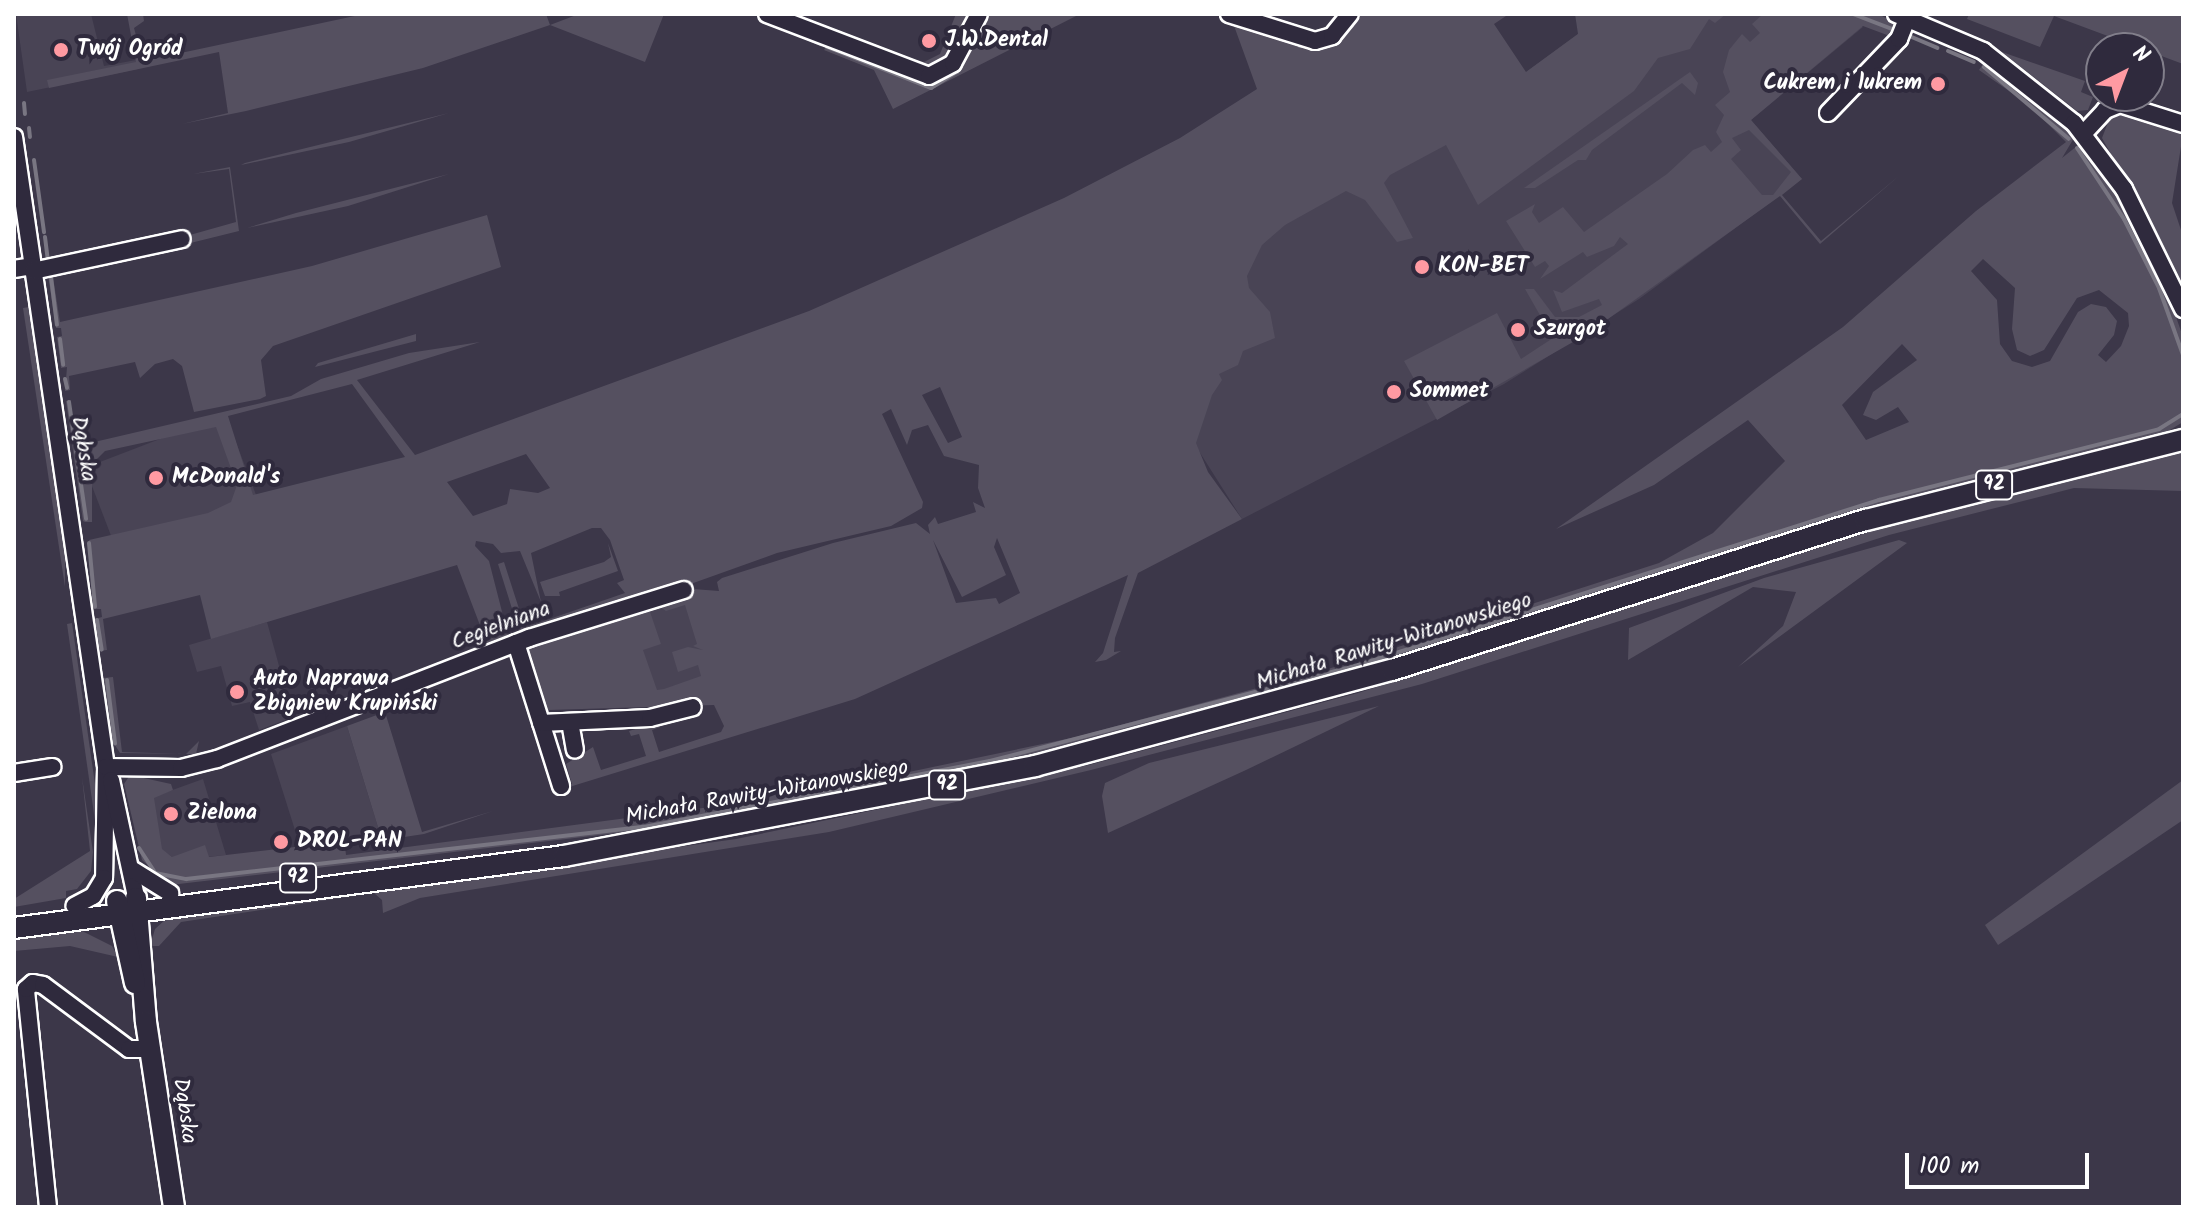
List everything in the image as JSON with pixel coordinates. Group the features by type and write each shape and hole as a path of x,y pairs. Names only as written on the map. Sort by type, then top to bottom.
{"main road":[{"name":"Michała Rawity-Witanowskiego","path":"14,928 127,905 495,866 894,796 1151,737 1415,663 1866,520 2181,438"},
{"path":"142,951 157,919 171,900"},
{"name":"Michała Rawity-Witanowskiego","path":"14,915 74,906 127,905"},
{"name":"Dąbska","path":"127,905 142,951 146,1022"},
{"name":"Dąbska","path":"127,905 174,1207"}],"street":[{"path":"767,14 929,76 956,59 979,14"},
{"path":"1229,14 1309,40 1332,36 1347,19"},
{"path":"1828,113 1899,39 1902,16 1997,60 2083,134 2132,202 2183,309"},
{"path":"2083,134 2116,104 2183,124"},
{"name":"Dąbska","path":"14,137 106,767 133,870 127,905"},
{"path":"14,269 182,239"},
{"name":"Cegielniana","path":"106,767 181,768 209,762 516,643 684,590"},
{"path":"516,643 561,786"},
{"path":"541,723 650,718 693,707"},
{"path":"570,722 575,750"},
{"path":"14,773 53,767"},
{"name":"Dąbska","path":"74,906 93,896 104,878 106,767"},
{"name":"Dąbska","path":"106,813 127,905"},
{"path":"133,870 171,900"},
{"path":"48,1207 26,989 33,983 43,985 129,1049 150,1049"}],"shaded area":[{"name":"Twój Ogród","path":"16,14 91,14 104,66 136,60 138,69 27,92"},
{"path":"127,14 143,14 144,21 134,28 143,61 364,14 546,14 550,25 423,68 182,124 228,113 219,52 49,88 47,80 136,62"},
{"path":"579,14 664,14 645,62 550,25"},
{"path":"956,14 975,14 961,45 934,70 905,57 924,62 940,54"},
{"path":"983,14 1080,14 893,109 874,70 824,50 828,44 909,79 931,81"},
{"path":"1353,14 1509,14 1494,24 1526,72 1578,34 1575,14 1726,14 1715,23 1709,19 1690,49 1658,58 1634,91 1478,205 1446,145 1390,175 1384,183 1413,238 1397,242 1365,200 1346,191 1285,225 1262,245 1247,276 1249,288 1270,312 1275,338 1243,351 1238,365 1219,374 1222,380 1212,395 1196,443 1208,472 1242,519 1138,573 1115,638 1114,652 1121,651 1106,660 1095,662 1103,653 1128,575 855,699 553,792 572,784 566,764 593,747 601,770 646,756 639,734 631,736 629,731 658,722 660,727 652,730 659,752 721,732 724,726 714,705 549,710 550,718 527,646 648,606 661,644 643,650 657,690 664,689 701,676 698,665 678,672 672,652 688,647 703,650 693,646 697,644 685,605 666,611 656,604 693,589 719,591 717,582 722,578 833,543 916,523 930,534 928,525 935,517 938,524 976,512 973,502 985,508 978,488 979,465 944,456 928,425 912,430 907,445 891,409 882,414 923,502 922,508 891,526 777,553 685,586 681,580 519,631 498,564 504,562 522,618 531,616 535,624 625,593 617,583 624,580 610,540 601,528 592,528 531,553 541,602 520,551 501,553 493,544 476,541 475,546 489,561 508,635 468,650 486,641 457,565 211,639 200,595 103,619 107,650 99,651 95,619 102,617 101,609 93,609 89,540 208,513 231,502 237,485 216,427 105,451 92,464 99,465 92,470 92,522 85,522 66,401 71,400 71,429 87,520 81,472 90,443 291,396 321,379 409,353 480,342 357,380 415,455 809,311 1064,198 1180,138 1257,89 1233,23 1305,43","holes":["352,384 405,457 253,495 228,416","940,387 962,437 948,443 922,395","526,454 550,488 538,493 510,489 507,504 473,516 447,482","997,538 1020,593 999,604 996,598 956,603 933,540 962,597 1006,575 994,547"]},
{"path":"1605,14 1829,14 1863,27 1751,120 1802,179 1639,299 1504,384 1242,519 1190,437 1247,238 1522,75"},
{"path":"1763,14 1878,14 1898,24 1895,38 1863,26 1751,120 1802,179 1782,195 1821,241 1900,175 1820,244 1780,196 1587,334 1437,420 1404,361 1497,313 1521,359 1553,338 1525,289 1534,289 1555,317 1579,317 1602,305 1599,299 1562,312 1553,290 1562,293 1628,244 1620,237 1614,246 1587,257 1583,252 1540,279 1549,266 1545,261 1535,267 1506,221 1535,204 1532,212 1539,223 1563,207 1584,232 1667,174 1693,150 1705,145 1711,152 1722,142 1716,132 1724,115 1715,105 1730,92 1723,72 1729,50 1742,34 1750,42 1760,33 1752,24","holes":["1749,130 1791,172 1773,195 1762,195 1731,159 1741,150 1732,138"]},
{"path":"1969,14 2183,14 2183,64 2165,57 2165,32 2097,32 2054,16 2040,47 1967,19"},
{"path":"2002,52 2085,81 2081,92 2085,94 2085,110 2077,111"},
{"path":"1985,61 2071,132 2074,138 2062,158 2082,142 2112,182 2165,285 2183,337 2183,422 2165,433 1848,515 1300,687 994,765 618,833 170,885 142,860 124,784 130,775 171,784 173,790 154,798 162,849 172,857 205,845 209,857 381,837 347,726 385,712 422,832 493,811 424,834 345,846 346,855 748,802 823,780 829,786 866,781 1076,737 1342,665 1659,563 1713,533 1785,461 1748,420 1654,485 1556,529 1843,327 1976,211 2066,142 2029,105 1979,70","holes":["1983,259 2015,288 2012,329 2017,350 2030,356 2044,350 2077,298 2099,290 2128,313 2129,326 2121,346 2106,362 2098,355 2114,335 2117,321 2106,307 2091,304 2078,312 2050,361 2032,367 2012,361 2000,344 1997,300 1971,271","1902,344 1917,360 1873,392 1863,415 1876,420 1898,407 1909,422 1866,440 1842,405"]},
{"path":"1690,72 1698,83 1695,95 1682,83 1592,150 1586,160 1578,160 1535,188 1524,188"},
{"path":"449,113 349,142 241,165 245,163"},
{"path":"2129,114 2183,134 2172,203 2183,236 2183,284 2102,138 2110,117"},
{"path":"230,167 239,231 53,277 60,322 312,266 487,215 501,267 273,346 261,360 266,396 260,399 194,412 182,366 173,359 155,364 140,378 135,362 69,376 70,390 65,391 67,367 61,368 57,337 62,336 61,328 56,328 48,275 236,222 229,169 193,174"},
{"path":"449,174 348,206 247,228 296,213"},
{"path":"29,307 65,554 65,587 23,308"},
{"path":"416,334 416,341 315,367 318,363"},
{"path":"225,414 259,503 119,556 85,468"},
{"path":"2183,451 2183,491 2074,488 1889,535 1422,684 1091,770 829,832 420,898 383,913 382,900 374,893 181,922 159,946 150,946 155,929 167,918 736,839 1089,765 1358,693 1884,527"},
{"path":"1899,540 1907,543 1738,667 1783,626 1796,592 1753,587 1628,660 1629,628 1764,578"},
{"path":"608,543 618,571 559,592 560,596 545,596 540,582 604,562 611,557"},
{"path":"687,597 720,703 548,709 606,620"},
{"path":"267,622 293,717 259,730 250,702 232,706 221,666 197,672 189,645"},
{"path":"72,623 95,784 98,842 67,624"},
{"path":"113,677 122,752 179,754 120,753 113,742 103,678"},
{"path":"1379,706 1108,833 1102,796 1105,783 1149,763"},
{"path":"347,726 381,837 300,846 271,754"},
{"path":"199,741 196,754 186,754"},
{"path":"82,777 93,852 91,871 77,889 66,891 66,898 14,907 14,899 90,851"},
{"path":"203,779 226,855 176,860 161,849 153,797"},
{"path":"2183,780 2183,820 1998,945 1985,925"},
{"path":"76,928 112,946 118,957 70,946 14,951 14,938"}],"waterway":[{"path":"1853,14 1897,31"},
{"path":"1300,46 1325,47 1352,26"},
{"path":"827,47 931,88 957,72 979,31"},
{"path":"1907,35 1937,48"},
{"path":"811,40 821,44"},
{"path":"1948,51 1974,62"},
{"path":"1984,67 2069,139"},
{"path":"24,103 25,114"},
{"path":"29,128 30,137"},
{"path":"2077,148 2124,219 2159,288 2183,355"},
{"path":"34,160 44,232"},
{"path":"45,237 48,261"},
{"path":"51,277 57,325"},
{"path":"60,339 63,365"},
{"path":"65,379 67,388"},
{"path":"69,402 86,519"},
{"path":"139,848 155,873 186,879 644,827 990,761 1355,666 1879,500 2159,429 2183,414"},
{"path":"89,543 95,607"},
{"path":"97,620 102,650"},
{"path":"107,680 115,743"}],"place":[{"name":"J.W.Dental","path":"929,41"},
{"name":"Twój Ogród","path":"61,50"},
{"name":"Cukrem i lukrem","path":"1938,84"},
{"name":"KON-BET","path":"1422,267"},
{"name":"Szurgot","path":"1518,330"},
{"name":"Sommet","path":"1394,392"},
{"name":"McDonald's","path":"156,478"},
{"name":"Auto Naprawa Zbigniew Krupiński","path":"237,692"},
{"name":"Zielona","path":"171,814"},
{"name":"DROL-PAN","path":"281,842"}]}
